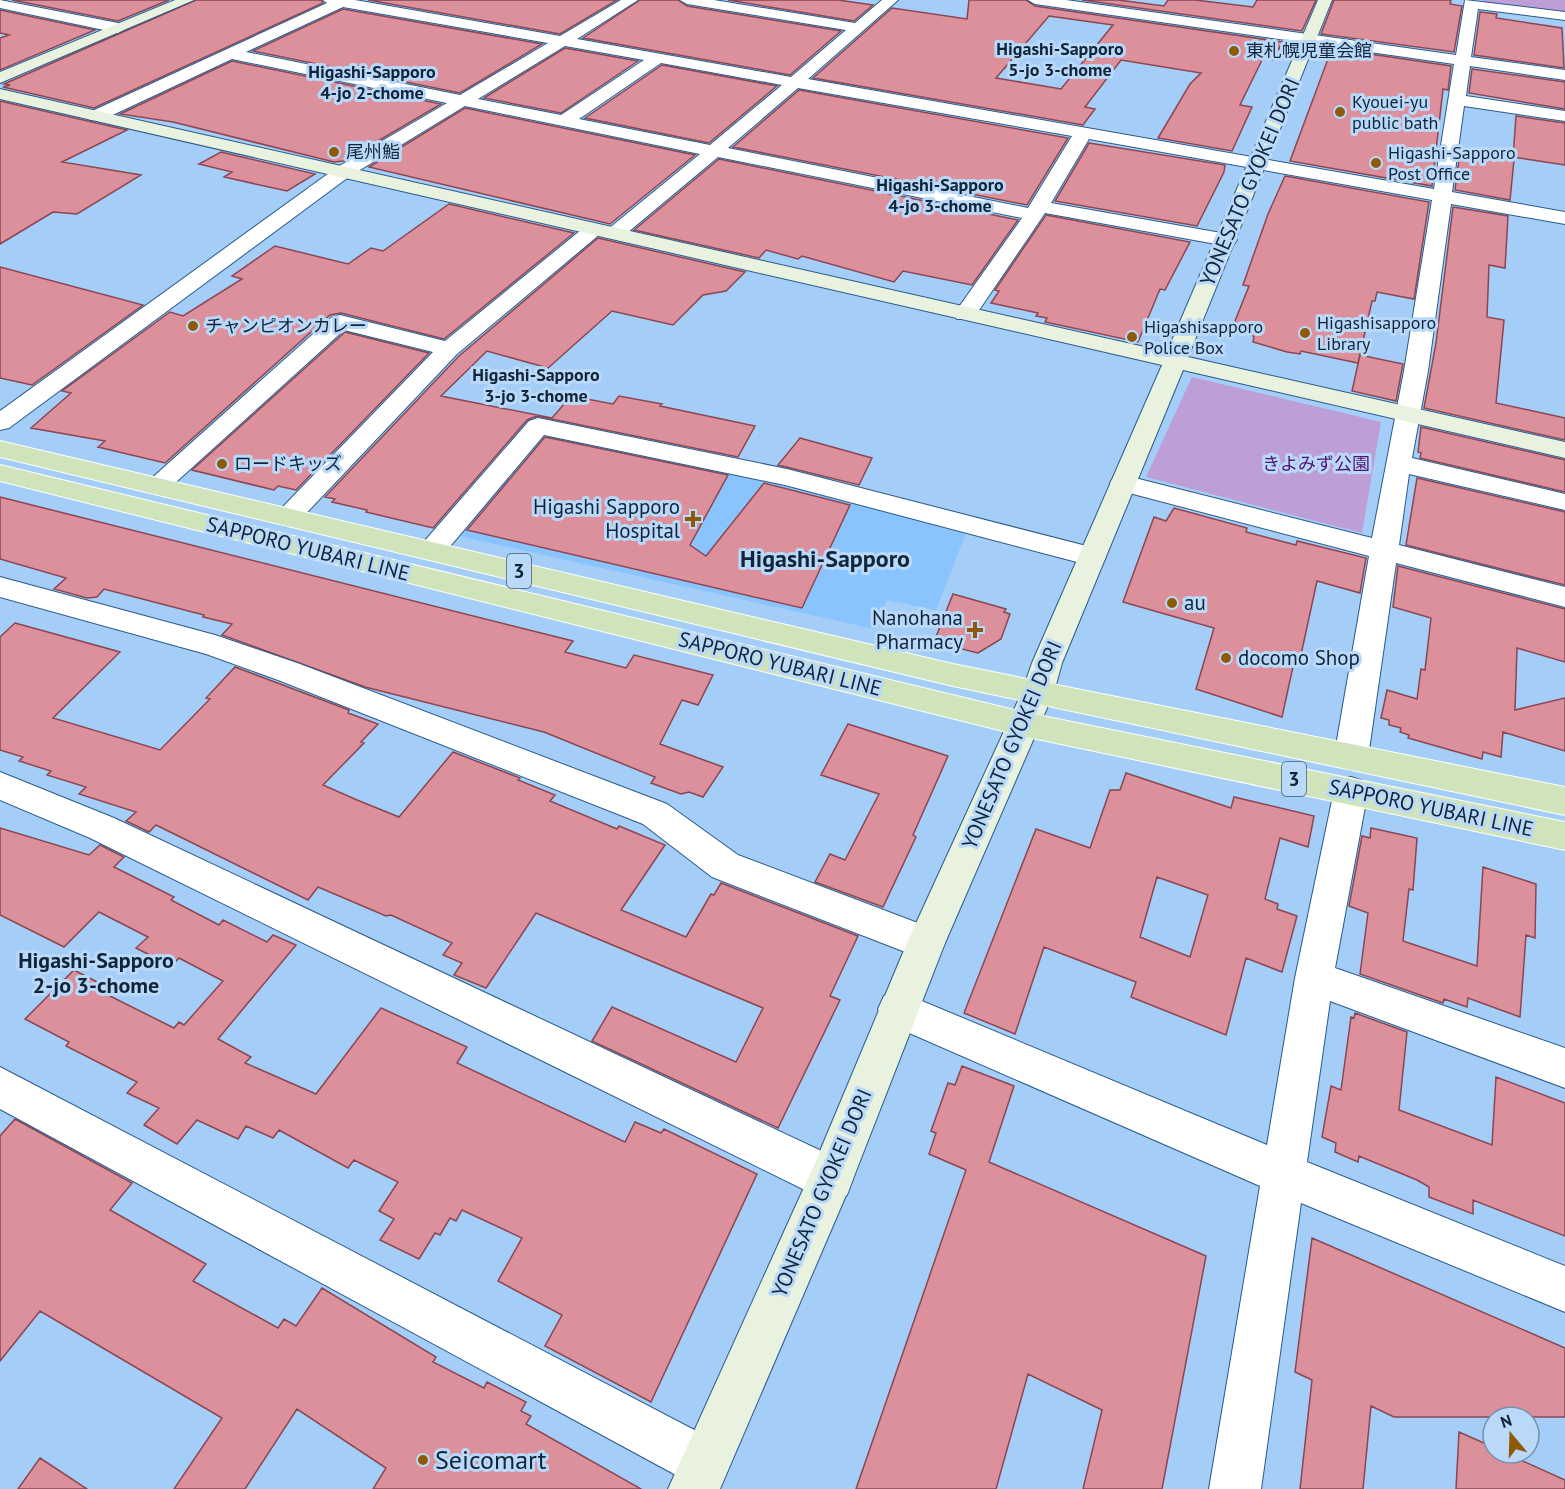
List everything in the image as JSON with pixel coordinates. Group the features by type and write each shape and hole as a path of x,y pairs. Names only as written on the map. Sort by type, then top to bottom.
{"main road":[{"name":"SAPPORO YUBARI LINE","path":"0,448 953,675 1030,708"},
{"name":"SAPPORO YUBARI LINE","path":"0,473 1030,708 1351,774 1565,801"},
{"name":"SAPPORO YUBARI LINE","path":"1351,774 1565,836"}],"street":[{"path":"0,78 187,0"},
{"path":"0,423 343,172 631,0"},
{"path":"687,0 859,28"},
{"path":"287,517 449,349 714,151 799,81 891,0"},
{"path":"1035,0 1565,75"},
{"name":"YONESATO GYOKEI DORI","path":"699,1476 831,1179 898,1009 1030,708 1173,362 1227,240 1325,0"},
{"path":"96,116 339,1 1565,218"},
{"path":"1235,1489 1314,978 1351,774 1471,2 1565,16"},
{"path":"0,4 118,28"},
{"path":"230,54 714,151 1036,210 1227,240"},
{"path":"564,121 658,58"},
{"path":"0,94 1565,450"},
{"path":"1455,100 1565,116"},
{"path":"965,314 1036,210 1084,132"},
{"path":"156,486 340,322 449,349"},
{"path":"432,550 538,426 788,477 1092,557"},
{"path":"1398,463 1565,502"},
{"path":"1124,483 1565,597"},
{"path":"0,587 215,646 289,672 655,814 724,866 926,943"},
{"path":"0,785 102,828 831,1179"},
{"path":"1314,978 1565,1068"},
{"path":"898,1009 1283,1174 1565,1289"},
{"path":"0,1087 699,1476"}],"shaded area":[{"name":"Higashi Sapporo Hospital","path":"540,436 781,484 966,533 936,610 887,600 874,629 459,536"}],"green space":[{"path":"1483,0 1565,0 1565,13 1482,2"},
{"name":"きよみず公園","path":"1192,377 1381,422 1362,533 1146,477"}],"building":[{"path":"12,0 169,0 118,21"},
{"path":"196,0 321,0 323,3 94,108 3,87 10,85 4,84"},
{"path":"368,0 617,0 560,34"},
{"path":"640,0 678,0 687,6 841,31 790,75 583,38"},
{"path":"728,0 838,0 873,5 854,21"},
{"path":"969,0 1026,0 1035,6 1297,44 1296,46 1281,44 1274,60 1263,58 1240,105 1252,107 1232,151 1158,138 1190,84 1201,73 1121,60 1085,107 1095,109 1083,125 813,78 892,8 967,19","holes":["1049,16 1113,25 1061,89 996,78"]},
{"path":"1082,0 1118,0 1164,6 1168,0 1195,0 1253,7 1257,0 1316,0 1302,31"},
{"path":"1334,0 1451,0 1450,4 1462,6 1454,52 1321,34"},
{"path":"343,9 542,44 460,93 253,51"},
{"path":"0,10 95,30 0,70 0,38 9,35 0,33"},
{"path":"1480,12 1497,14 1496,18 1562,28 1564,68 1474,55"},
{"path":"1316,46 1451,66 1448,90 1443,89 1432,186 1290,161 1331,51 1315,49"},
{"path":"565,48 638,61 561,113 484,98"},
{"path":"232,61 441,104 344,161 334,162 173,122 120,114"},
{"path":"662,65 777,86 709,143 585,118"},
{"path":"1472,69 1565,82 1565,109 1469,93"},
{"path":"799,90 1068,138 1027,205 733,147"},
{"path":"0,101 127,130 62,162 141,175 77,214 53,212 0,244"},
{"path":"465,108 695,155 610,224 369,167"},
{"path":"1516,116 1565,123 1565,165 1513,157"},
{"path":"1089,143 1225,165 1224,172 1197,226 1055,201"},
{"path":"221,152 315,174 287,191 224,177 232,172 199,164"},
{"path":"1460,152 1514,160 1510,200 1455,190"},
{"path":"719,159 1018,220 972,285 903,271 894,282 802,256 798,259 766,250 759,258 634,230"},
{"path":"1285,176 1429,202 1414,299 1377,292 1375,301 1372,301 1358,363 1301,351 1300,354 1287,352 1253,342 1254,337 1235,321 1249,286 1243,285 1268,214"},
{"path":"449,204 574,233 444,339 341,313 330,315 165,463 98,447 105,441 31,428 71,393 62,391 170,312 183,316 242,279 232,276 275,246 348,264 371,248 383,251"},
{"path":"1453,207 1508,216 1505,268 1489,265 1487,317 1504,320 1496,403 1565,418 1565,440 1424,408 1436,343"},
{"path":"1046,215 1190,242 1165,290 1160,289 1138,342 1045,322 1047,318 1036,316 1038,313 991,303 999,291 995,290"},
{"path":"598,238 745,272 726,291 703,295 673,325 612,311 548,368 487,351 441,396 552,418 571,396 613,404 619,396 662,404 660,406 755,426 738,457 537,416 527,420 433,528 366,512 367,510 332,502 335,499 325,497 459,356"},
{"path":"0,267 143,305 32,385 0,378"},
{"path":"345,332 429,353 296,490 278,486 274,490 192,470"},
{"path":"1360,355 1403,364 1396,401 1352,391"},
{"path":"1421,427 1565,460 1565,492 1420,458 1421,453 1418,452"},
{"name":"Higashi Sapporo Hospital","path":"545,437 728,475 690,545 706,556 764,483 850,505 802,608 467,530"},
{"path":"800,438 872,458 859,485 778,465"},
{"path":"1417,478 1565,512 1565,585 1406,545"},
{"path":"0,497 573,641 565,652 626,668 634,655 713,675 698,705 682,700 660,744 723,767 703,797 689,792 681,794 651,783 655,777 544,732 365,687 222,635 232,624 104,589 97,597 87,598 54,589 66,578 0,559"},
{"path":"1174,508 1247,528 1246,532 1296,545 1297,541 1366,558 1360,593 1317,581 1299,664 1294,662 1282,717 1196,689 1214,628 1123,602 1154,517 1166,521"},
{"path":"1398,566 1565,609 1565,662 1517,648 1515,710 1565,698 1565,751 1503,732 1501,757 1483,752 1482,759 1408,738 1409,735 1400,732 1401,728 1389,725 1389,720 1381,718 1387,690 1417,699 1421,669 1425,670 1431,618 1393,607"},
{"path":"953,594 1006,609 1004,612 1010,614 1001,639 978,653 934,642"},
{"path":"15,623 120,652 53,718 160,750 210,699 206,698 235,667 349,710 348,713 378,724 361,742 364,743 323,785 357,800 399,817 453,752 520,778 518,780 555,795 550,801 617,829 619,826 665,845 621,910 686,937 711,894 714,895 721,883 858,936 830,996 840,1000 778,1128 592,1041 612,1007 736,1062 763,1008 536,913 486,988 454,975 462,963 443,955 452,943 391,915 386,916 318,887 308,900 156,825 149,832 126,821 136,812 79,794 86,787 47,775 51,771 19,761 23,757 0,750 0,637"},
{"path":"848,724 948,756 913,835 916,837 883,907 815,882 830,854 845,860 879,794 821,775"},
{"path":"1126,773 1231,808 1234,797 1314,816 1308,847 1280,838 1265,899 1278,904 1277,909 1297,916 1282,972 1246,958 1226,1035 1131,997 1136,982 1044,947 1015,1034 964,1013 1036,829 1090,848 1110,790 1120,790","holes":["1157,877 1208,895 1190,957 1140,937"]},
{"path":"0,828 89,855 100,845 124,857 114,867 174,897 171,900 219,925 223,920 267,942 273,935 296,945 218,1039 251,1057 245,1063 316,1094 381,1008 467,1047 457,1063 625,1142 635,1122 661,1133 664,1129 757,1174 651,1402 545,1346 562,1315 498,1281 522,1238 462,1210 456,1221 450,1218 440,1235 435,1233 419,1259 380,1240 394,1219 379,1211 398,1182 354,1160 348,1168 279,1130 273,1138 246,1126 238,1139 197,1120 177,1144 144,1125 159,1108 127,1093 137,1082 66,1046 69,1042 25,1019 74,970 105,986 100,991 174,1028 179,1022 184,1025 223,981 179,958 171,966 136,948 148,937 99,912 64,947 0,915"},
{"path":"1371,828 1417,838 1413,890 1409,889 1403,941 1477,966 1483,867 1536,884 1535,938 1526,935 1520,1017 1468,998 1467,1007 1444,999 1443,1003 1360,974 1368,913 1349,906 1362,836 1370,838"},
{"path":"1355,1013 1407,1032 1399,1110 1492,1145 1496,1077 1565,1103 1565,1236 1473,1200 1473,1214 1429,1197 1429,1187 1417,1180 1359,1156 1358,1162 1335,1152 1336,1143 1322,1137 1331,1086 1341,1090 1351,1017 1354,1018"},
{"path":"962,1066 1014,1086 989,1162 1206,1256 1162,1489 1083,1489 1102,1410 1028,1374 996,1489 856,1489 966,1170 929,1154 936,1133 931,1131 948,1083 955,1085"},
{"path":"15,1119 132,1183 110,1210 206,1264 193,1281 278,1328 284,1319 296,1326 322,1288 436,1357 433,1362 484,1388 487,1382 526,1402 521,1411 531,1416 526,1424 641,1489 373,1489 386,1468 297,1409 245,1489 174,1489 222,1418 40,1311 0,1361 0,1136"},
{"path":"1312,1238 1565,1348 1565,1417 1541,1417 1541,1405 1481,1405 1481,1417 1394,1417 1371,1406 1363,1489 1300,1489 1312,1380 1295,1372"},
{"path":"1459,1432 1481,1442 1481,1465 1532,1465 1565,1480 1565,1489 1456,1489"},
{"path":"40,1458 87,1489 18,1489"}],"place":[{"name":"東札幌児童会館","path":"1234,51"},
{"name":"Kyouei-yu public bath","path":"1340,112"},
{"name":"尾州鮨","path":"334,152"},
{"name":"Higashi-Sapporo Post Office","path":"1376,163"},
{"name":"チャンピオンカレー","path":"193,326"},
{"name":"Higashisapporo Library","path":"1305,333"},
{"name":"Higashisapporo Police Box","path":"1132,337"},
{"name":"ロードキッズ","path":"222,464"},
{"name":"Higashi Sapporo Hospital","path":"693,519"},
{"name":"au","path":"1172,603"},
{"name":"Nanohana Pharmacy","path":"975,630"},
{"name":"docomo Shop","path":"1226,658"},
{"name":"Seicomart","path":"423,1460"}],"district":[{"name":"Higashi-Sapporo 5-jo 3-chome","path":"1060,59"},
{"name":"Higashi-Sapporo 4-jo 2-chome","path":"372,82"},
{"name":"Higashi-Sapporo 4-jo 3-chome","path":"940,195"},
{"name":"Higashi-Sapporo 3-jo 3-chome","path":"536,385"},
{"name":"Higashi-Sapporo","path":"825,559"},
{"name":"Higashi-Sapporo 2-jo 3-chome","path":"96,972"}]}
